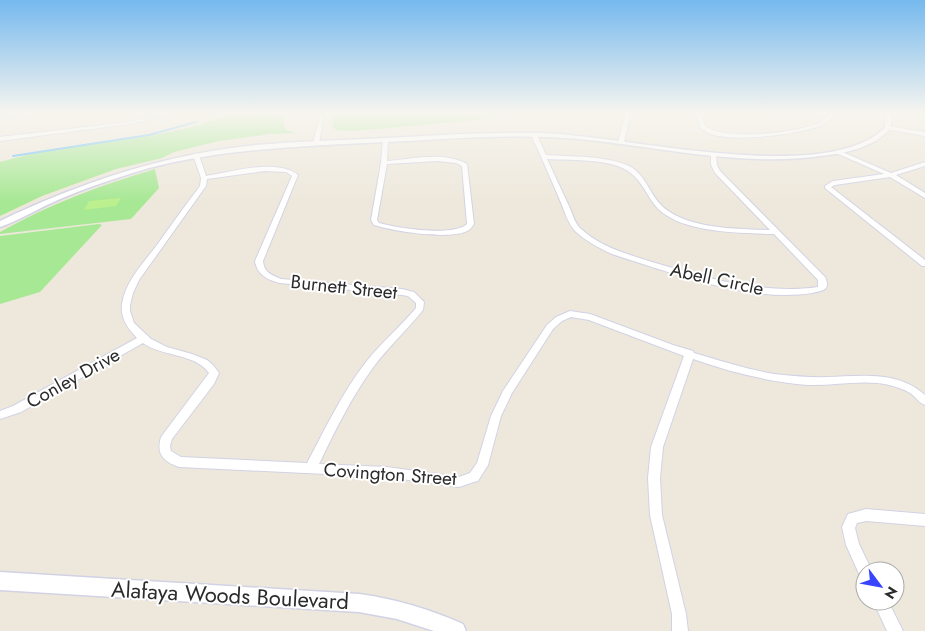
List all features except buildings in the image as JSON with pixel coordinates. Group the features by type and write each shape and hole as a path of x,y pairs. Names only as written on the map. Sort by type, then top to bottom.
{"street":[{"path":"0,224 86,186 146,167 196,155 256,147 309,143"},
{"path":"384,163 446,159 462,162 465,165 471,224 469,228 452,233 386,228 376,224 374,220 386,143"},
{"name":"Abell Circle","path":"538,143 574,225 584,236 598,245 616,253 665,268 734,286 771,291 811,292 820,289 823,284 822,279 717,172 714,165 714,155"},
{"path":"631,143 714,155 775,158 838,152 866,143"},
{"path":"838,152 890,175 925,196"},
{"path":"196,155 204,178"},
{"path":"545,157 625,166 634,172 659,206 667,213 680,219 728,230 776,232"},
{"path":"925,164 890,175 833,183 827,187 925,264"},
{"name":"Burnett Street","path":"204,178 271,169 287,170 295,175 259,261 259,268 271,278 402,292 411,294 418,298 420,302 420,308 378,354 360,379 343,406 310,469"},
{"name":"Covington Street","path":"204,178 198,194 135,280 127,295 125,306 128,318 134,328 144,338 167,351 203,362 210,366 214,373 210,381 167,436 164,446 166,454 179,462 387,472 459,482 474,477 482,465 496,416 508,391 550,327 559,319 570,314 590,317 736,369 780,378 809,381 882,380 907,386 925,401"},
{"name":"Conley Drive","path":"0,415 17,409 144,338"},
{"path":"680,631 679,614 656,514 654,478 657,447 690,353"},
{"path":"861,561 852,545 848,527 853,518 866,515 925,520"},
{"name":"Alafaya Woods Boulevard","path":"0,581 387,606 417,614 456,631"},
{"path":"885,611 895,631"}],"green space":[{"path":"97,143 209,143 174,152 162,158 116,169 42,196 0,216 0,162 57,149"},
{"path":"155,169 159,188 131,219 0,234 0,232 19,222 57,204"},
{"path":"121,198 116,206 84,210 89,201"},
{"path":"102,225 40,292 0,304 0,236"}],"waterway":[{"path":"13,156 94,143"}]}
